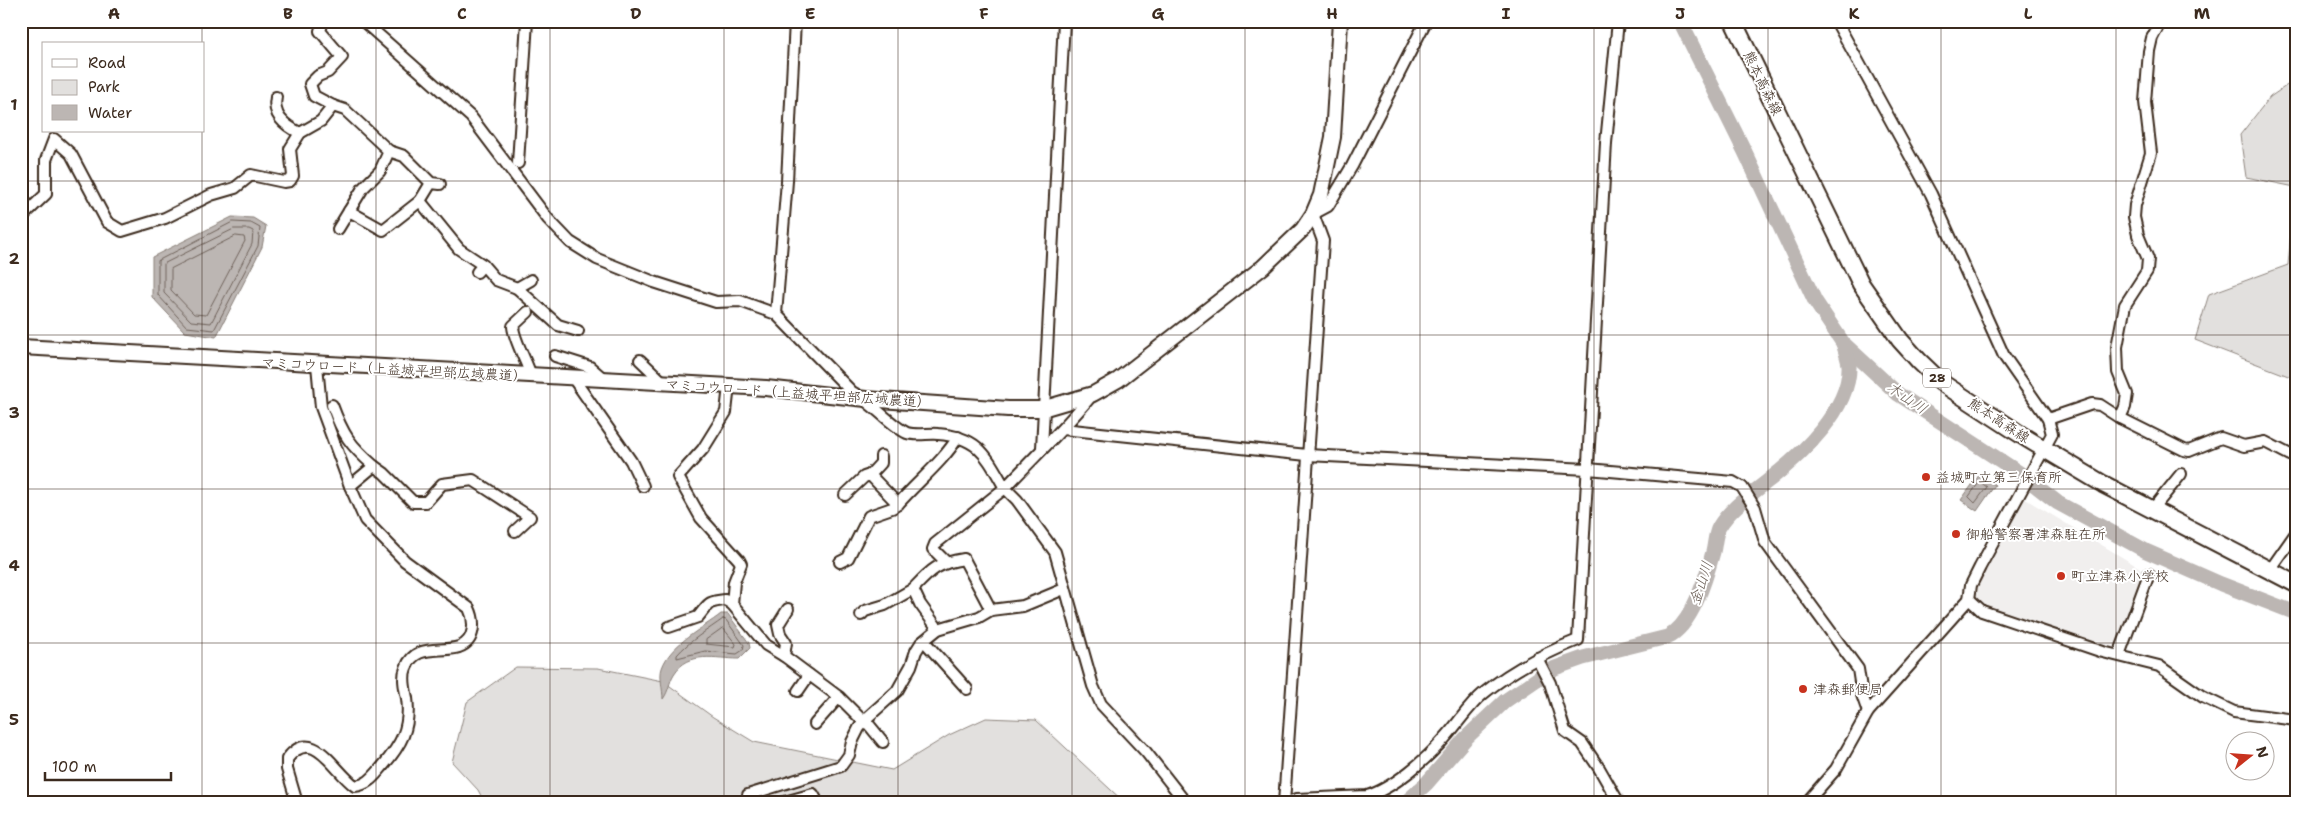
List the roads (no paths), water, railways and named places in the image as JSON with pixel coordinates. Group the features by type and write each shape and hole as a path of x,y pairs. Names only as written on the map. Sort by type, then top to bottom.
{"main road":[{"name":"熊本高森線","path":"1732,21 1861,284 1900,340 1942,383 2042,451 2296,584"}],"street":[{"path":"323,21 320,31 346,56 328,72 318,76 310,84 314,96 345,110 390,151 404,156 435,184 420,201 382,230 349,211"},
{"path":"362,21 471,117 548,219 570,242 597,259 654,282 716,302 740,301 776,314 852,392 866,399 909,434 967,439 986,455 1004,488 1017,500 1055,552 1093,686 1101,704 1146,752 1186,803"},
{"path":"518,163 527,21"},
{"path":"776,314 787,180 795,21"},
{"path":"1042,448 1042,409 1064,21"},
{"name":"マミコウロード（上益城平坦部広域農道）","path":"21,348 729,386 866,399 1008,409 1042,409 1092,394 1118,380 1263,268 1303,229 1313,214 1321,195 1333,137 1340,21"},
{"path":"1426,21 1352,166 1328,206 1313,214 1323,241 1284,803 1296,799 1375,794 1402,776 1428,755 1485,693 1539,660 1578,640 1606,143 1618,21"},
{"path":"1806,803 1836,769 1868,712 1969,600 1971,585 2019,491 2052,434 2048,419 2004,356 1930,194 1836,21"},
{"path":"2120,418 2125,407 2127,394 2118,372 2117,347 2125,305 2132,290 2147,271 2148,259 2134,216 2135,205 2151,153 2145,102 2148,51 2158,24 2161,21"},
{"path":"276,97 274,106 278,116 285,124 300,133"},
{"path":"21,218 46,194 46,160 54,139 71,154 108,222 122,231 164,218 211,195 235,188 251,175 284,182 290,181 293,176 290,148 300,133 321,121 333,106"},
{"path":"338,228 363,188 380,170 390,151"},
{"path":"420,201 459,249 480,268 496,280 517,288 558,324 578,331"},
{"path":"517,288 531,280"},
{"path":"528,312 513,326 513,333 525,357 531,376"},
{"path":"554,356 590,367 605,380"},
{"path":"640,360 664,383"},
{"path":"297,803 287,769 287,759 294,750 305,745 315,747 355,786 363,785 370,781 398,748 404,735 408,710 404,682 406,668 413,656 423,650 460,647 473,632 473,616 469,608 405,561 365,520 350,486 322,407 317,365"},
{"path":"573,378 631,461 643,486"},
{"path":"729,386 726,412 703,449 678,476 701,518 740,560 741,564 734,582 732,604"},
{"path":"945,561 933,549 935,544 1004,488 1063,429 1092,394"},
{"path":"2048,419 2092,404 2100,405 2120,418 2184,450 2189,451 2221,438 2244,446 2265,442 2296,458"},
{"path":"332,405 341,430 353,448 384,473 412,502 426,502 442,484 473,480 530,517 515,531"},
{"path":"1063,429 1307,455 1588,470 1733,482 1742,487 1755,508 1765,542 1858,669 1862,695 1868,712"},
{"path":"840,562 848,558 869,516 898,504 914,485 947,456 958,437"},
{"path":"846,495 864,477 870,475 881,462 880,456"},
{"path":"350,486 374,466"},
{"path":"2152,510 2181,474"},
{"path":"870,475 898,504"},
{"path":"2270,570 2296,533"},
{"path":"860,615 865,611 885,605 913,588 935,566 945,561 964,559 992,610"},
{"path":"2119,655 2148,574"},
{"path":"913,588 920,604 938,629"},
{"path":"747,803 748,795 841,766 849,755 852,742 864,721 897,691 911,666 916,651 938,629 979,618 992,610 1023,606 1064,589"},
{"path":"669,627 698,617 703,607 725,600 732,604 766,645 839,697 883,742"},
{"path":"1969,600 1982,611 2119,655 2160,666 2203,697 2234,712 2296,720"},
{"path":"784,656 786,644 778,630 778,625 788,609"},
{"path":"924,641 966,690"},
{"path":"1539,660 1550,683 1565,731 1582,744 1599,768 1618,803"},
{"path":"798,691 809,675"},
{"path":"815,724 839,697"},
{"path":"781,803 813,794 818,803"}],"water":[{"path":"232,217 253,218 266,226 262,247 216,337 185,332 152,297 152,257"},
{"path":"1980,474 1995,485 1977,511 1961,500"},
{"path":"721,614 728,614 749,643 750,648 739,659 712,657 695,659 680,666 674,674 663,699 661,675 666,659 679,644"}],"waterway":[{"name":"木山川","path":"1680,21 1745,152 1815,301 1843,343 1898,394 2018,472 2058,503 2146,551 2221,584 2296,613"},
{"name":"金山川","path":"1405,803 1426,784 1465,739 1505,701 1543,675 1555,668 1583,658 1667,637 1684,623 1702,587 1719,527 1729,513 1742,501 1795,458 1822,430 1833,414 1842,398 1847,382 1849,365 1843,343"}],"place":[{"name":"益城町立第三保育所","path":"1926,477"},
{"name":"御船警察署津森駐在所","path":"1956,534"},
{"name":"町立津森小学校","path":"2061,576"},
{"name":"津森郵便局","path":"1803,689"}]}
